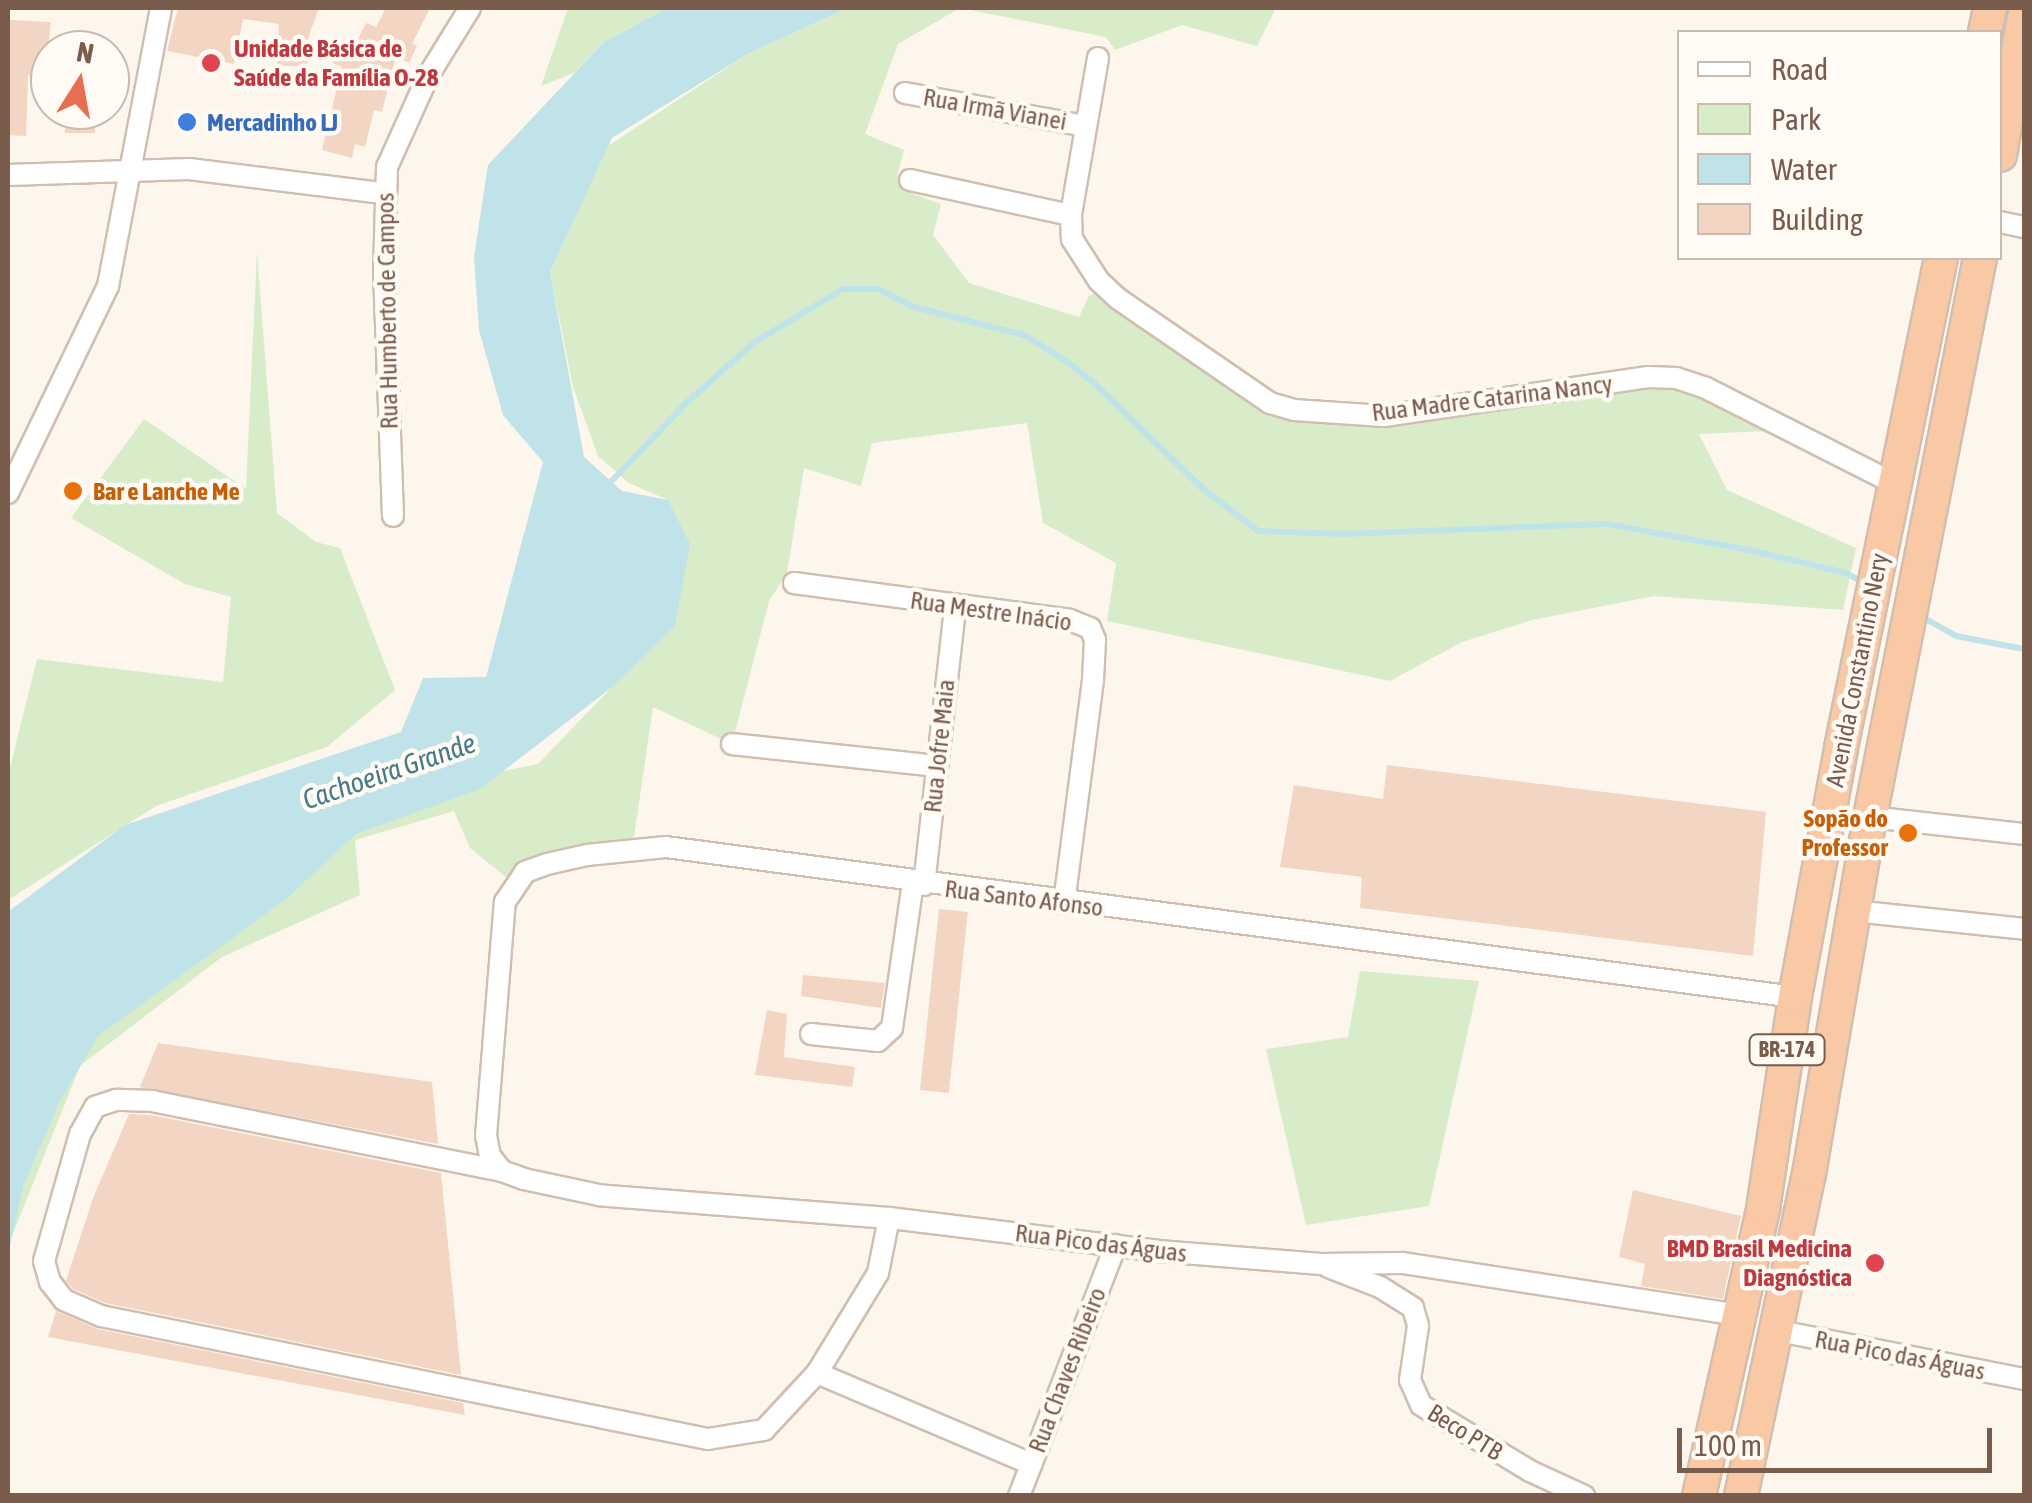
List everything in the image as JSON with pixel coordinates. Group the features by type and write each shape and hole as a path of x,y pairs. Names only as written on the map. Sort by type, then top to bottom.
{"highway":[{"path":"2002,144 2024,17"},
{"name":"Avenida Constantino Nery","path":"1699,1496 1763,1209 1795,997 1873,589 1942,260"},
{"name":"Avenida Constantino Nery","path":"1741,1496 1809,1174 1870,817 1980,260"}],"street":[{"path":"8,493 108,286 161,8"},
{"name":"Rua Humberto de Campos","path":"393,516 383,193 395,143 428,76 470,8"},
{"name":"Rua Madre Catarina Nancy","path":"1098,58 1071,215 1072,239 1099,281 1116,298 1270,404 1384,416 1648,378 1676,378 1706,388 1895,484"},
{"name":"Rua Irmã Vianei","path":"906,93 1084,126"},
{"path":"8,175 221,171 383,193"},
{"path":"910,180 1071,215"},
{"name":"Rua Mestre Inácio","path":"794,582 1081,622 1090,628 1095,640 1064,904"},
{"name":"Rua Jofre Maia","path":"811,1034 878,1041 892,1028 919,884 956,607"},
{"path":"732,744 936,766"},
{"path":"1870,817 2024,834"},
{"name":"Rua Santo Afonso","path":"502,1170 490,1156 486,1136 506,902 525,872 587,854 666,847 1064,904 1523,958 1795,997"},
{"path":"1854,911 2024,928"},
{"name":"Rua Pico das Águas","path":"817,1373 785,1412 764,1430 708,1439 100,1316 64,1300 50,1282 44,1262 80,1134 95,1107 116,1100 153,1101 502,1170 599,1195 890,1218 1321,1264 1368,1262 1444,1268 1739,1315"},
{"path":"890,1218 878,1273 859,1312 817,1373 1031,1464"},
{"name":"Rua Chaves Ribeiro","path":"1019,1496 1116,1245"},
{"name":"Beco PTB","path":"1321,1264 1380,1288 1413,1308 1418,1326 1410,1380 1421,1406 1530,1471 1584,1496"},
{"name":"Rua Pico das Águas","path":"1774,1330 2024,1379"}],"green space":[{"path":"568,8 667,8 604,42 574,73 541,86"},
{"path":"848,8 960,8 898,44 865,134 904,150 897,176 902,190 941,204 933,235 969,283 1079,317 1089,296 1106,286 1294,410 1384,416 1676,378 1789,430 1699,434 1727,490 1856,548 1843,610 1654,596 1532,620 1462,642 1390,681 1107,621 1116,563 1043,523 1027,423 872,443 861,486 804,468 787,573 769,601 732,744 653,707 634,837 507,878 470,848 454,811 355,840 360,895 222,957 80,1066 8,1246 8,1038 358,800 538,764 611,688 668,500 629,483 598,456 573,387 550,272 608,146 749,53"},
{"path":"960,8 1276,8 1257,46 1182,25 1115,50 1106,37"},
{"path":"257,251 277,513 316,542 340,548 395,690 327,747 156,806 8,900 8,776 37,659 223,682 231,597 185,584 71,518 144,419 246,489"},
{"path":"1360,971 1479,981 1429,1206 1306,1225 1266,1049 1348,1037"}],"water":[{"name":"Cachoeira Grande","path":"667,8 848,8 749,53 612,138 550,272 584,457 622,491 668,500 690,544 675,626 611,688 480,789 356,834 285,900 98,1036 60,1101 23,1186 8,1255 9,911 125,825 401,732 423,678 486,677 543,462 503,415 479,330 474,257 488,165 604,42"}],"building":[{"path":"178,8 319,8 308,38 307,67 277,65 279,24 243,19 234,64 167,51"},
{"path":"386,8 430,8 412,44 417,46 409,63 396,57 382,112 374,110 365,147 355,144 352,158 322,150 342,67 333,63 346,38 356,43 366,23 376,27"},
{"path":"8,20 51,22 50,30 30,30 26,136 8,135"},
{"path":"65,130 95,130 95,133"},
{"path":"1387,765 1766,812 1753,956 1360,908 1362,877 1280,867 1294,785 1383,799"},
{"path":"939,909 968,912 949,1093 920,1090"},
{"path":"803,975 885,983 881,1008 801,996"},
{"path":"767,1010 787,1014 784,1057 855,1067 852,1087 755,1075"},
{"path":"158,1043 432,1082 438,1144 140,1087"},
{"path":"129,1114 151,1115 441,1173 461,1375 105,1303 73,1289 66,1281 93,1198"},
{"path":"1633,1190 1741,1216 1723,1299 1641,1286 1645,1264 1619,1257"},
{"path":"56,1311 98,1329 463,1403 465,1415 48,1337"}],"waterway":[{"path":"608,485 686,403 755,342 843,289 878,289 914,307 1024,335 1066,361 1094,383 1202,488 1258,531 1344,534 1607,524 1749,550 1846,573 1864,583"},
{"path":"1922,617 1956,636 2024,649"}],"place":[{"name":"Unidade Básica de Saúde da Família O-28","path":"211,63"},
{"name":"Mercadinho LJ","path":"187,122"},
{"name":"Bar e Lanche Me","path":"73,491"},
{"name":"Sopão do Professor","path":"1908,833"},
{"name":"BMD Brasil Medicina Diagnóstica","path":"1875,1263"}]}
